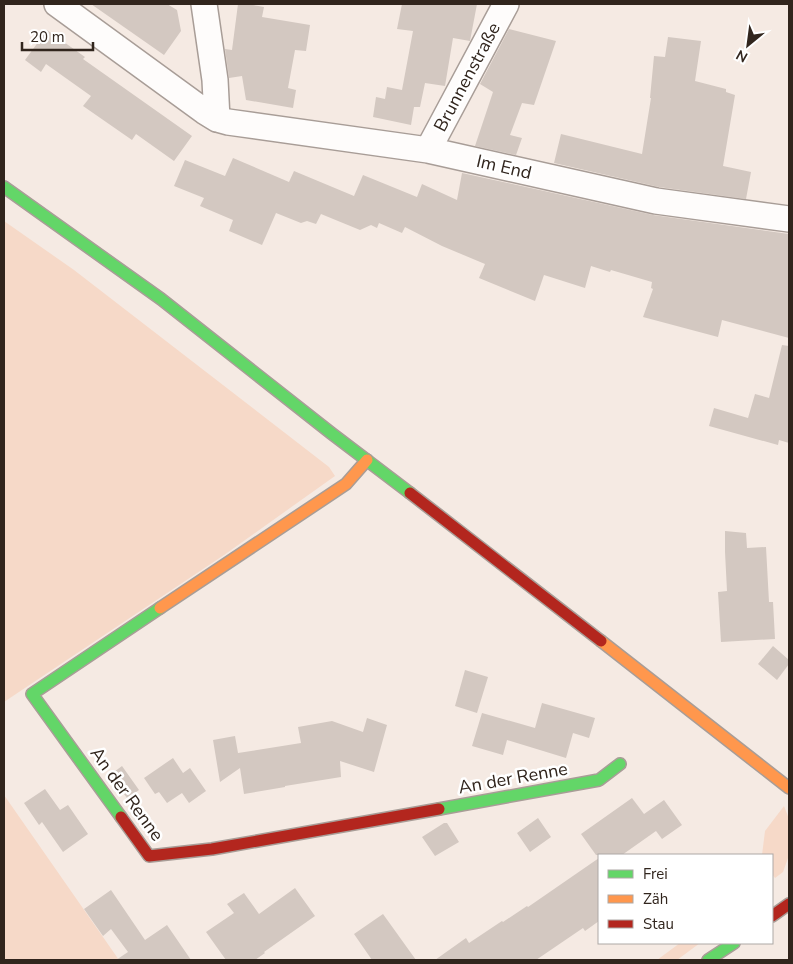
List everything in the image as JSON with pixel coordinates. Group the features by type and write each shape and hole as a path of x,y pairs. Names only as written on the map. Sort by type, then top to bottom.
{"street":[{"name":"Im End","path":"58,4 204,112 228,122 428,150 656,201 789,219"},
{"path":"204,4 215,80 217,118"},
{"name":"Brunnenstraße","path":"428,150 506,4"},
{"path":"4,187 161,299 789,788"},
{"name":"An der Renne","path":"367,460 346,484 32,694 149,856 212,849 599,780 620,764"},
{"path":"773,915 789,904"},
{"path":"708,960 732,944"}],"shaded area":[{"path":"4,221 74,270 329,467 335,476 224,555 4,702"},
{"path":"4,795 119,960 4,960"},
{"path":"784,806 789,819 789,851 783,872 775,878 773,875 773,854 762,854 765,831"},
{"path":"679,944 699,944 677,960 657,960"}],"building":[{"path":"91,4 167,4 177,10 181,31 164,55"},
{"path":"238,4 264,7 262,17 310,25 306,51 295,50 288,88 296,90 293,108 246,100 242,76 229,78 225,49 232,50"},
{"path":"402,4 477,4 470,41 453,38 445,86 425,83 420,107 414,107 411,125 373,117 376,97 385,99 387,87 402,90 413,31 397,29"},
{"path":"509,29 556,41 534,105 522,103 510,135 522,138 516,155 475,146 493,92 480,84"},
{"path":"47,30 85,57 83,59 192,136 174,161 136,134 132,140 83,106 91,96 46,64 41,72 25,60"},
{"path":"668,37 701,41 695,81 726,89 726,92 735,95 723,166 751,172 746,199 659,187 554,163 561,134 642,154 651,98 654,56 665,57"},
{"path":"233,158 289,182 294,171 354,196 363,175 417,197 422,184 457,200 462,173 653,215 789,234 789,338 722,320 718,337 643,317 653,289 651,288 652,282 591,266 585,288 544,275 535,301 479,278 485,264 442,246 405,227 402,233 379,223 377,228 371,225 360,230 321,214 316,224 307,221 301,223 276,213 262,245 229,231 233,220 200,206 204,198 174,186 185,160 225,176"},
{"path":"782,345 789,346 789,443 779,440 778,445 709,426 714,408 748,418 755,394 769,398"},
{"path":"725,531 746,533 747,548 766,547 769,602 773,602 775,639 721,642 718,592 727,591"},
{"path":"773,646 789,660 789,664 777,680 758,664"},
{"path":"465,670 488,677 477,713 455,706"},
{"path":"542,703 595,718 589,738 573,733 566,758 507,740 503,755 472,746 482,713 535,728"},
{"path":"367,718 387,725 374,772 340,761 341,777 244,794 240,768 220,782 213,740 235,736 238,753 301,743 298,727 332,721 363,732"},
{"path":"173,758 183,773 190,768 206,791 189,803 182,793 167,803 159,792 155,794 144,778"},
{"path":"122,766 139,790 127,798 110,775"},
{"path":"45,789 60,810 68,805 88,834 63,852 42,822 39,825 24,803"},
{"path":"632,798 644,814 664,800 682,825 662,839 656,831 623,854 596,855 581,834"},
{"path":"538,818 551,837 530,852 517,833"},
{"path":"447,823 459,842 435,856 422,837"},
{"path":"598,859 598,922 585,931 583,928 536,960 435,960 466,938 469,943 502,921 528,907"},
{"path":"295,888 315,916 255,960 226,960 206,932 234,913 227,904 244,893 259,914"},
{"path":"111,890 145,940 167,925 191,960 116,960 128,952 111,929 103,936 84,909"},
{"path":"383,914 416,960 372,960 354,934"}],"traffic: fast":[{"path":"4,187 161,299 410,493"},
{"path":"121,817 32,694 160,608"},
{"path":"439,809 599,780 620,764"},
{"path":"708,960 732,944"}],"traffic: slow":[{"path":"160,608 346,484 367,460"},
{"path":"601,641 789,788"}],"traffic: jam":[{"path":"410,493 601,641"},
{"path":"121,817 149,856 212,849 439,809"},
{"path":"773,915 789,904"}]}
